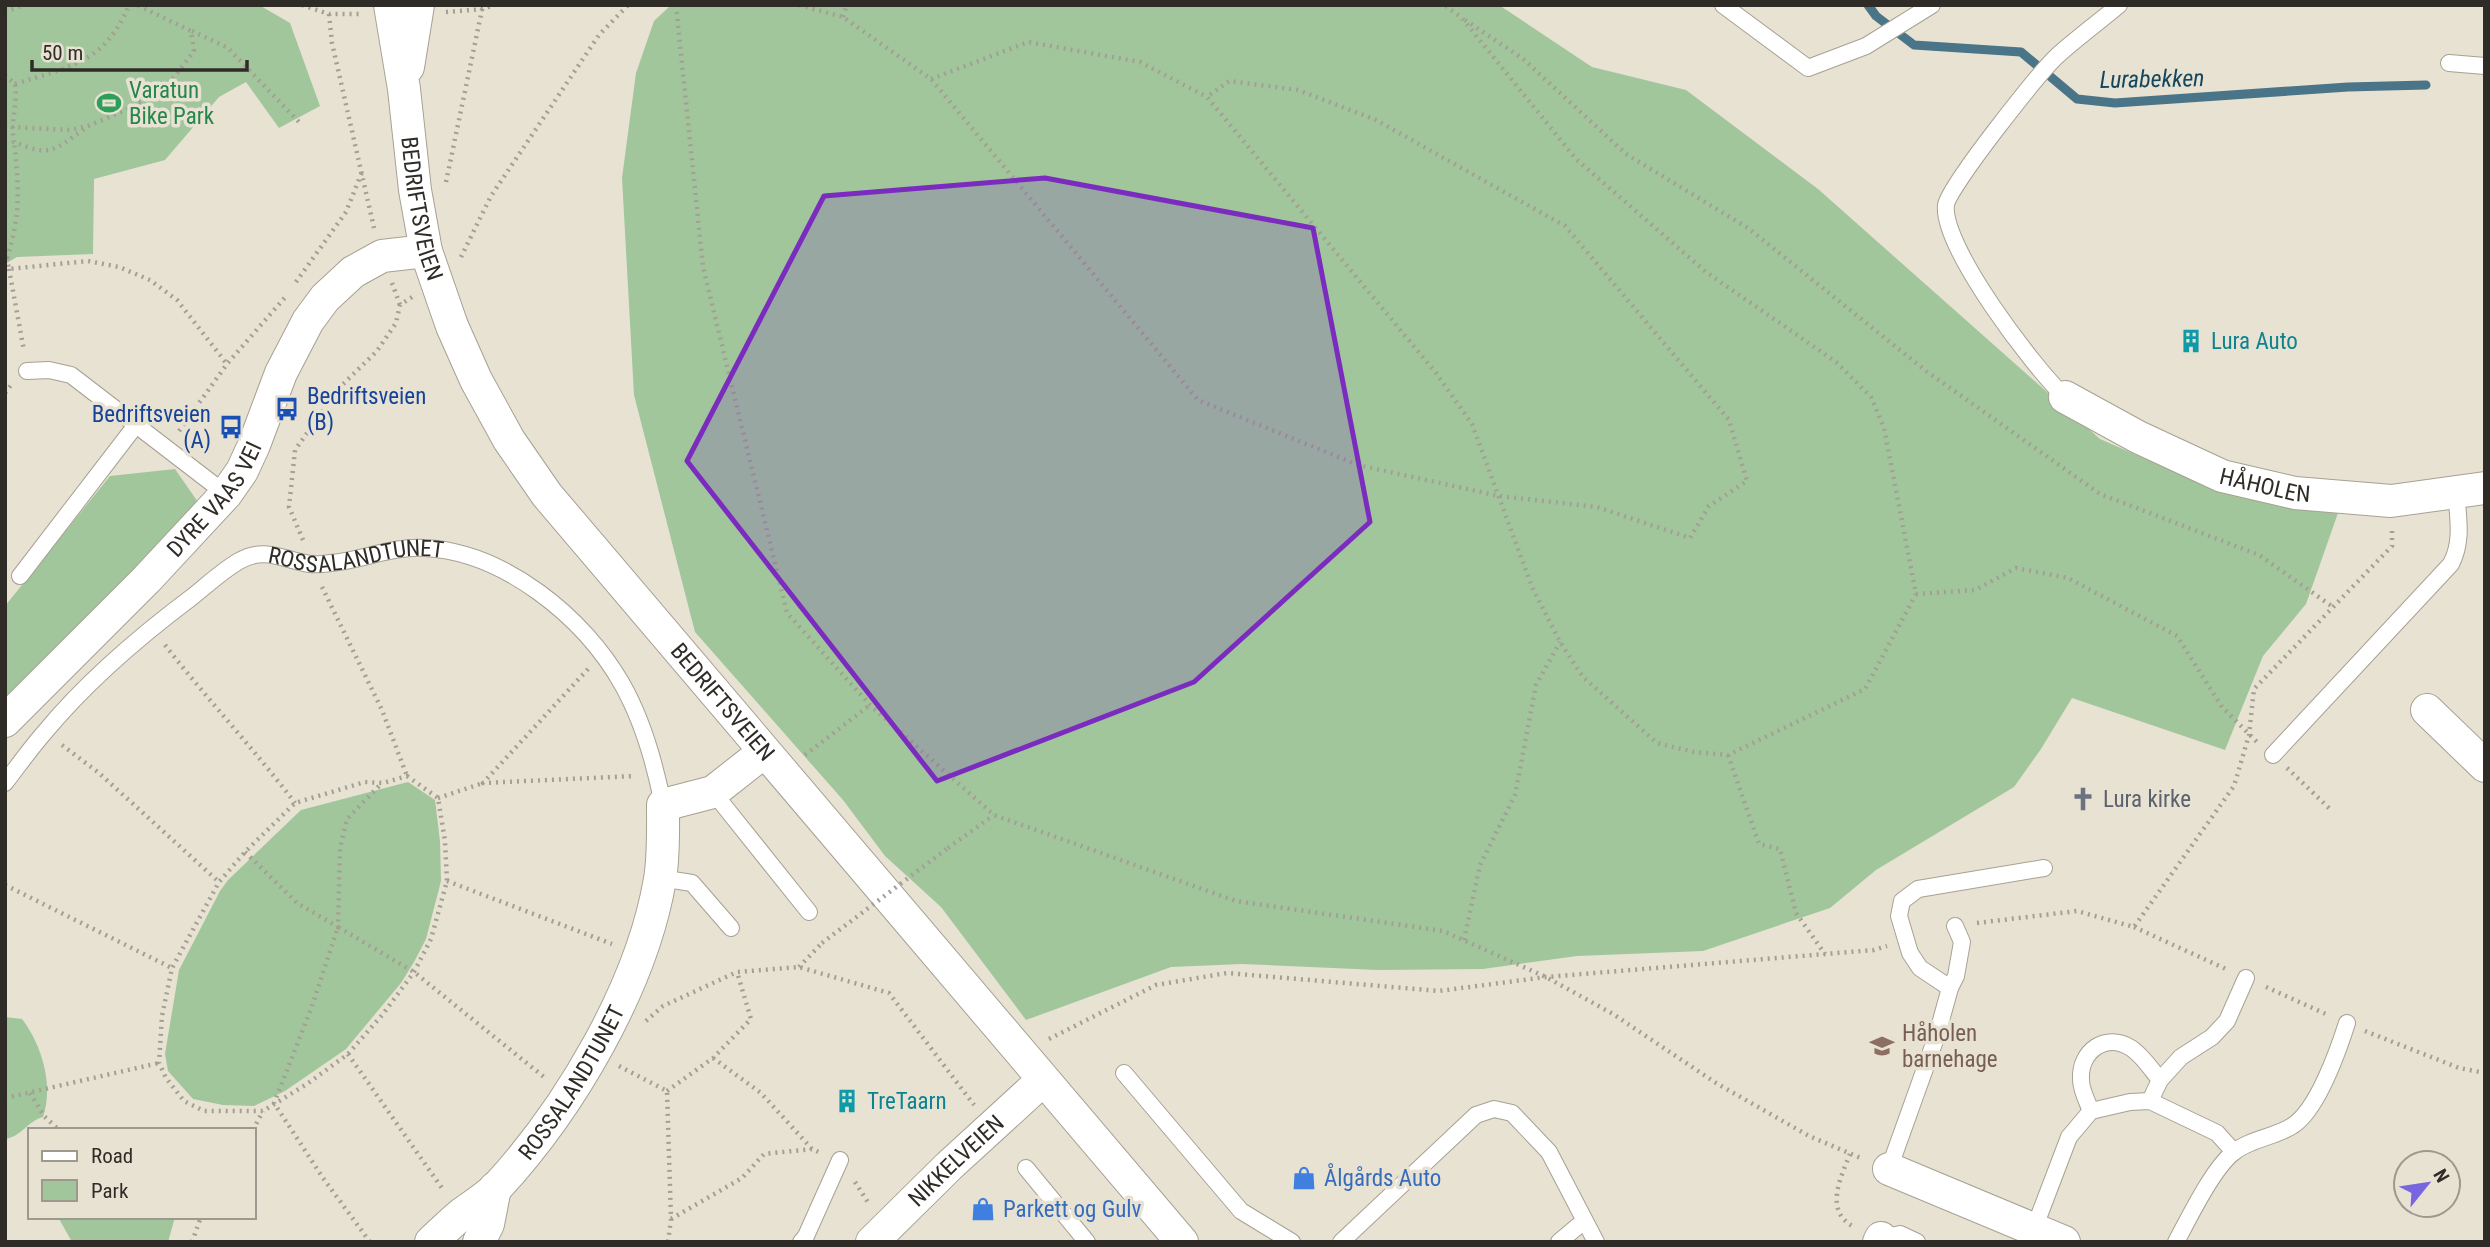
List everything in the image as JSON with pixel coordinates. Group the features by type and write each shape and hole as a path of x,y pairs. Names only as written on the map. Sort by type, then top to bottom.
{"street":[{"name":"BEDRIFTSVEIEN","path":"404,89 428,9"},
{"name":"BEDRIFTSVEIEN","path":"382,10 404,89 415,190 426,251 452,326 471,369 509,440 547,495 1022,1055 1175,1240"},
{"name":"DYRE VAAS VEI","path":"5,721 147,579 226,494 242,471 281,373 308,321 324,298 353,272 382,256 426,251"},
{"name":"HÅHOLEN","path":"2065,397 2222,476 2295,493 2392,501 2470,490"},
{"path":"2427,709 2485,766"},
{"path":"660,790 713,792 773,762"},
{"name":"ROSSALANDTUNET","path":"431,1242 495,1188 568,1096 594,1051 639,955 652,916 664,846 660,790"},
{"name":"NIKKELVEIEN","path":"872,1242 949,1166 1043,1080"},
{"path":"1889,1169 2064,1242"},
{"name":"ROSSALANDTUNET","path":"479,1242 488,1223 495,1188"}],"lane":[{"path":"1723,5 1808,68 1866,46 1930,6"},
{"path":"2065,397 2044,377 1986,297 1950,229 1946,208 1956,183 2036,79 2056,57 2119,5"},
{"path":"2449,63 2485,66"},
{"path":"27,371 48,370 71,375 226,494"},
{"path":"20,576 136,425"},
{"path":"2273,755 2451,564 2457,551 2470,490"},
{"name":"ROSSALANDTUNET","path":"5,783 45,731 151,627 239,561 258,554 273,554 313,565 387,550 425,548 462,553 492,563 521,580 551,603 602,654 623,685 642,730 660,790"},
{"path":"713,792 809,912"},
{"path":"1950,988 1920,968 1910,953 1899,916 1902,901 1918,889 2044,869"},
{"path":"660,878 692,883 731,928"},
{"path":"1889,1169 1956,976 1962,951 1960,933 1955,926"},
{"path":"2150,1101 2160,1080 2181,1057 2220,1030 2227,1021 2246,978"},
{"path":"2176,1242 2206,1188 2234,1152 2291,1127 2302,1119 2336,1056 2347,1023"},
{"path":"2091,1111 2080,1082 2081,1066 2087,1055 2107,1041 2118,1042 2140,1054 2160,1080"},
{"path":"1124,1073 1241,1211 1292,1242"},
{"path":"2034,1229 2069,1137 2091,1111 2130,1101 2150,1101 2217,1133 2234,1152"},
{"path":"1341,1242 1476,1115 1494,1109 1512,1114 1549,1152 1596,1242"},
{"path":"801,1242 841,1160"},
{"path":"1026,1168 1087,1242"},
{"path":"1559,1242 1584,1221"},
{"path":"1880,1240 1900,1234 1917,1242"}],"path":[{"path":"5,12 24,5"},
{"path":"15,84 88,58 106,45 120,27 129,5"},
{"path":"137,5 228,48 299,122"},
{"path":"302,5 328,14 382,10"},
{"path":"428,9 493,5"},
{"path":"676,5 703,267 787,612 870,705 994,815 1236,901 1443,931 1546,977 1612,1014 1716,1083 1809,1136 1889,1169"},
{"path":"799,5 844,17 931,79 1198,400 1358,465 1499,496 1597,508 1690,538 1709,506 1747,481 1729,420 1565,226 1376,120 1298,90 1229,81 1206,97"},
{"path":"844,17 847,5"},
{"path":"1444,5 1522,58 1626,154 1748,228 1926,370 2100,494 2259,555 2333,607"},
{"path":"444,192 483,7"},
{"path":"328,14 332,43 382,256 400,305"},
{"path":"931,79 1028,42 1140,62 1206,97 1436,373 1472,424 1532,587 1560,642 1583,677 1657,743 1694,752 1728,755 1865,689 1916,594 1884,428 1871,397 1836,362 1706,272 1576,159 1461,17"},
{"path":"14,142 38,151 51,150 88,127 126,110 169,85 194,51 191,31"},
{"path":"5,75 15,84 17,101 12,127 20,195 7,259"},
{"path":"5,124 12,127 70,130 88,127"},
{"path":"295,283 346,212 362,172"},
{"path":"5,251 27,371"},
{"path":"9,269 88,261 119,267 150,280 177,300 227,364"},
{"path":"167,449 227,364 288,293"},
{"path":"2134,927 2234,786 2249,736 2254,689 2392,546 2392,501"},
{"path":"254,1128 264,1111 274,1103 307,1084 348,1054 383,1014 414,972 431,939 447,881 445,841 438,798 407,776 382,710 313,565"},
{"path":"1916,594 1976,590 2016,568 2068,578 2177,636 2222,707 2249,736 2331,810"},
{"path":"151,627 203,694 255,751 295,803"},
{"path":"1464,940 1480,865 1516,795 1536,685 1560,642"},
{"path":"483,783 602,654"},
{"path":"773,762 870,705"},
{"path":"45,731 99,773 219,882"},
{"path":"1728,755 1759,844 1780,849 1796,913 1825,954"},
{"path":"264,1111 204,1111 184,1101 166,1078 159,1063 162,1016 172,968 219,882 295,803 365,782 383,783 407,776"},
{"path":"274,1103 312,1009 338,927 340,848 347,819 383,783"},
{"path":"438,798 483,783 660,790"},
{"path":"799,967 821,943 994,815"},
{"path":"245,852 297,903 414,972 568,1096"},
{"path":"447,881 639,955"},
{"path":"5,885 172,968"},
{"path":"1955,926 2077,911 2134,927 2347,1023 2459,1068 2485,1073"},
{"path":"1022,1055 1068,1028 1156,985 1227,973 1439,990 1546,977 1874,950 1906,939"},
{"path":"643,1023 663,1006 737,972 799,967 889,993 978,1111"},
{"path":"667,1091 713,1058 751,1019 737,972"},
{"path":"348,1054 461,1215"},
{"path":"713,1058 761,1093 812,1149"},
{"path":"5,1098 159,1063"},
{"path":"615,1064 667,1091"},
{"path":"667,1091 671,1219 668,1242"},
{"path":"30,1093 44,1116 57,1128"},
{"path":"274,1103 323,1178 370,1242"},
{"path":"671,1219 742,1178 764,1154 812,1149 841,1160"},
{"path":"1850,1154 1836,1186 1838,1206 1844,1222 1880,1240"},
{"path":"192,1242 200,1219"}],"highlighted area":[{"path":"1045,178 1313,228 1370,522 1194,682 937,781 687,461 824,196"}],"green space":[{"name":"Varatun Bike Park","path":"5,5 259,5 290,23 320,106 279,128 246,82 219,97 165,160 94,179 93,254 17,257 5,264"},
{"path":"671,5 1499,5 1592,67 1686,90 1818,189 2100,439 2214,489 2338,513 2306,604 2263,656 2225,750 2072,698 2014,787 1876,870 1830,908 1703,951 1577,956 1483,969 1378,970 1242,964 1171,967 1026,1020 941,907 885,856 843,800 695,632 634,395 622,178 636,73 654,21"},
{"path":"175,469 200,505 5,700 5,606 110,476"},
{"path":"408,782 435,800 441,881 426,939 401,983 346,1049 285,1091 254,1106 223,1105 193,1099 168,1071 165,1054 179,970 220,891 228,880 301,810"},
{"path":"5,1017 22,1019 29,1029 44,1066 47,1092 43,1117 33,1121 11,1138 5,1139"},
{"path":"59,1219 174,1219 168,1242 72,1242"}],"waterway":[{"name":"Lurabekken","path":"1868,5 1876,16 1914,45 2021,52 2077,99 2115,103 2348,87 2426,85"}],"place":[{"name":"Varatun Bike Park","path":"109,103"},
{"name":"Lura Auto","path":"2191,341"},
{"name":"Bedriftsveien (B)","path":"287,409"},
{"name":"Bedriftsveien (A)","path":"231,427"},
{"name":"Lura kirke","path":"2083,799"},
{"name":"Håholen barnehage","path":"1882,1046"},
{"name":"TreTaarn","path":"847,1101"},
{"name":"Ålgårds Auto","path":"1304,1178"},
{"name":"Parkett og Gulv","path":"983,1209"}]}
